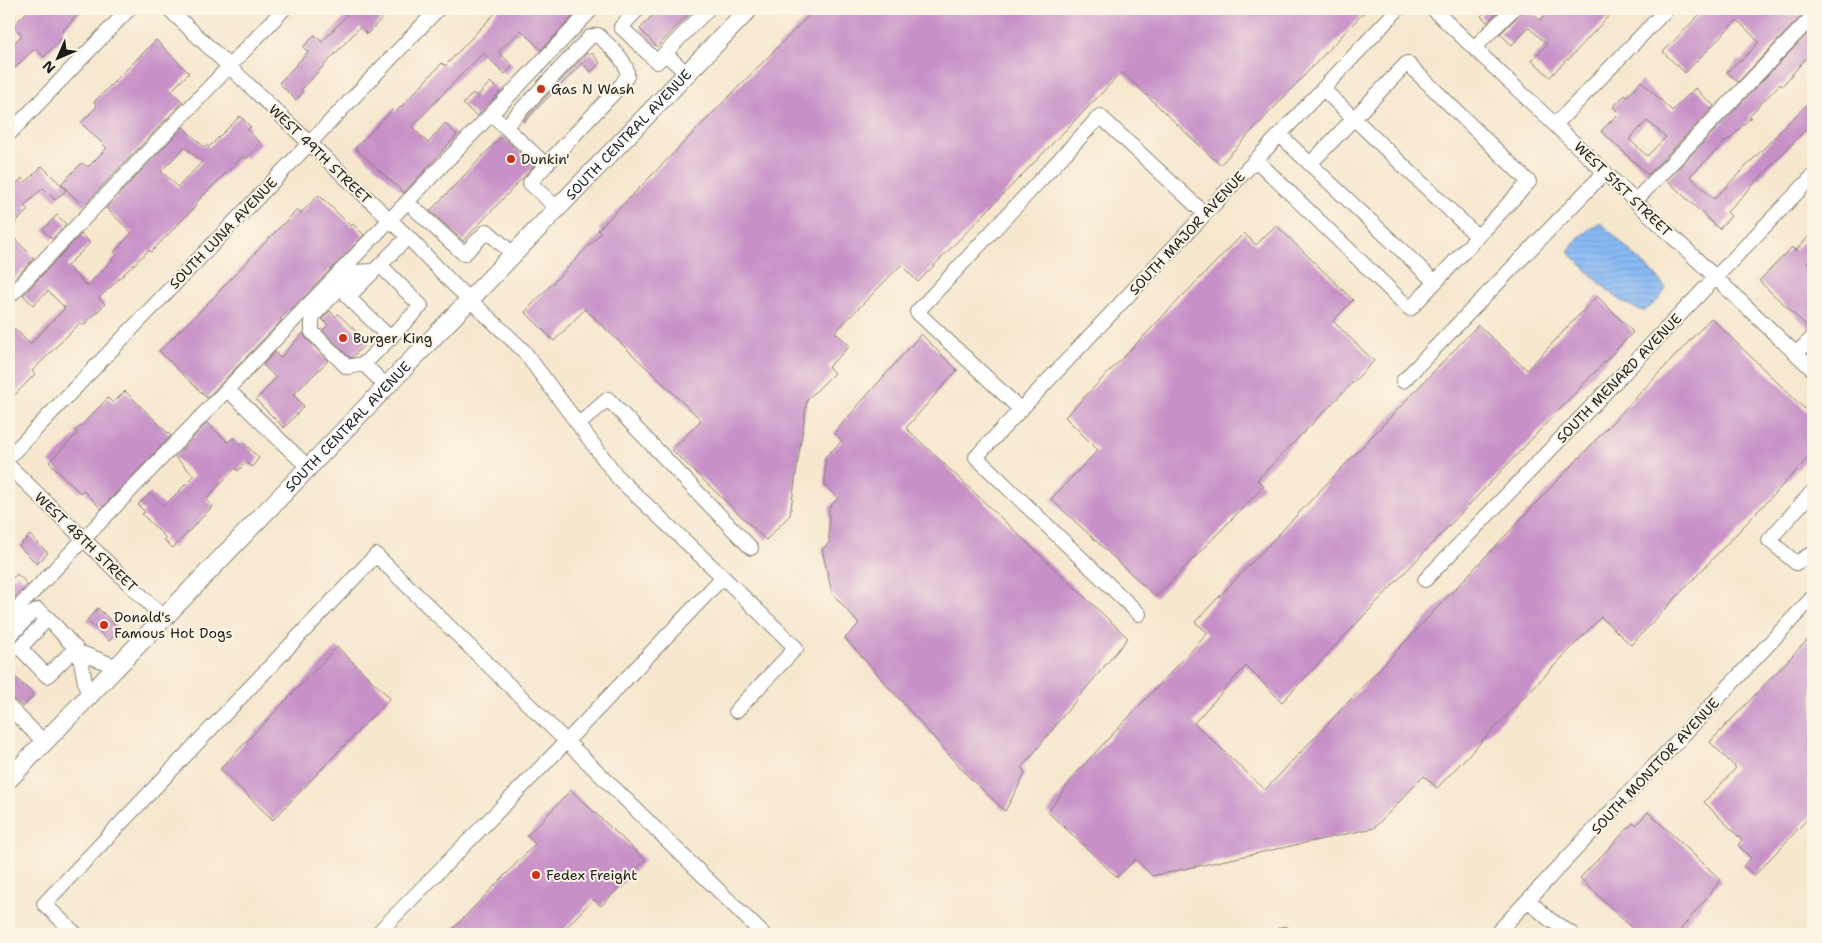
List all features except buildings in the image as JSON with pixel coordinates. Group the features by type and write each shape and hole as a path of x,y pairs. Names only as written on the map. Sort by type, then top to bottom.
{"main road":[{"name":"SOUTH CENTRAL AVENUE","path":"9,779 558,209 687,74 743,11"}],"street":[{"path":"9,134 129,9"},
{"name":"WEST 49TH STREET","path":"169,9 408,237 470,301 523,350 619,479 796,648 736,712"},
{"path":"9,297 284,9"},
{"name":"SOUTH LUNA AVENUE","path":"9,457 438,9"},
{"path":"9,617 592,9"},
{"path":"638,9 621,27 657,62 708,9"},
{"name":"SOUTH MAJOR AVENUE","path":"1139,614 976,458 1398,9"},
{"name":"WEST 51ST STREET","path":"1433,9 1813,370"},
{"path":"1474,48 1513,9"},
{"path":"1555,125 1667,9"},
{"path":"1635,201 1813,16"},
{"path":"546,165 502,123 590,37 598,36 619,55 627,76 623,83 530,183 558,209"},
{"path":"666,53 687,74"},
{"path":"1256,160 1410,308 1529,182 1406,63 1310,164"},
{"path":"1323,89 1478,237"},
{"path":"1021,410 917,312 1100,116 1205,214"},
{"path":"1280,135 1435,282"},
{"path":"1403,381 1605,172"},
{"name":"SOUTH MENARD AVENUE","path":"1425,580 1813,176"},
{"path":"415,210 464,254 487,231 514,255"},
{"path":"390,338 348,297 408,237"},
{"path":"377,268 421,306 364,364 347,367 312,332 312,317 355,272 377,268"},
{"path":"1796,354 1813,337"},
{"path":"364,364 387,387"},
{"path":"228,389 309,468"},
{"path":"579,424 608,400 751,548"},
{"name":"WEST 48TH STREET","path":"9,466 164,618"},
{"path":"1813,491 1769,540 1796,563 1813,553"},
{"path":"76,934 44,904 376,555 764,934"},
{"path":"377,934 566,742 723,577"},
{"name":"SOUTH MONITOR AVENUE","path":"1496,934 1813,597"},
{"path":"9,637 38,610 78,650 118,667"},
{"path":"48,618 20,648 33,662 47,676 78,650"},
{"path":"78,650 88,697"},
{"path":"9,707 44,742"},
{"path":"1528,900 1549,919 1572,934"}],"water":[{"path":"1600,222 1666,288 1657,301 1644,311 1615,296 1597,281 1569,251 1579,237"}],"place":[{"name":"Gas N Wash","path":"541,89"},
{"name":"Dunkin'","path":"511,159"},
{"name":"Burger King","path":"343,338"},
{"name":"Donald's Famous Hot Dogs","path":"104,625"},
{"name":"Fedex Freight","path":"536,875"}]}
